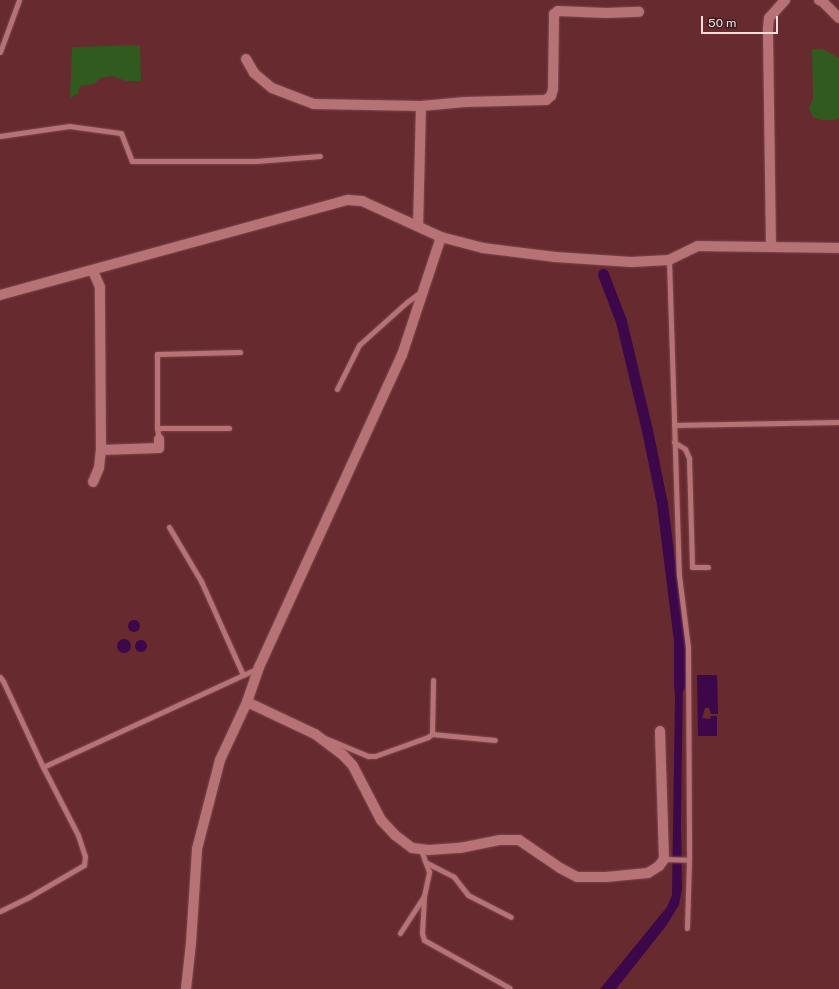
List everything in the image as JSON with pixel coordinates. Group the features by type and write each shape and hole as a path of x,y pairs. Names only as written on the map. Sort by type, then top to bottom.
{"street":[{"path":"771,247 768,18 785,0"},
{"path":"819,0 822,1 839,18"},
{"path":"246,59 254,73 272,88 314,104 421,106 466,102 546,100 551,96 553,89 554,14 558,11 606,13 639,12"},
{"path":"418,226 421,106"},
{"path":"0,294 93,271 348,200 362,201 441,237 483,248 555,257 631,262 669,260 698,246 839,248"},
{"path":"186,989 191,943 197,849 220,760 247,702 259,667 402,355 425,290 441,237"},
{"path":"93,271 100,287 101,450 99,468 93,482"},
{"path":"101,450 159,448 159,439"},
{"path":"247,702 315,734 342,754 353,766 381,820 395,835 412,848 460,848 500,840 518,840 560,868 577,877 606,877 648,873 667,860 660,731"}],"lane":[{"path":"0,52 19,0"},
{"path":"0,136 69,126 121,133 132,161 256,161 320,156"},
{"path":"669,260 679,575 688,646 686,860 687,928"},
{"path":"337,388 359,345 407,302 425,290"},
{"path":"159,439 157,428 157,354 240,352"},
{"path":"674,425 839,422"},
{"path":"157,428 229,428"},
{"path":"674,442 685,449 689,458 692,567 708,567"},
{"path":"169,528 201,581 243,674"},
{"path":"43,767 259,667"},
{"path":"0,677 3,680 43,767 78,835 85,856 84,865 29,897 0,911"},
{"path":"432,734 433,680"},
{"path":"315,734 368,756 375,756 428,737 432,734 495,740"},
{"path":"421,849 429,872 424,896 422,933 424,940 510,988"},
{"path":"667,860 686,860"},
{"path":"427,863 454,878 468,895 511,917"},
{"path":"400,933 424,896"}],"green space":[{"path":"140,45 141,81 126,81 112,76 100,78 95,84 80,86 78,94 70,98 72,47"},
{"path":"812,49 822,49 839,58 839,118 835,120 821,120 813,117 809,108 813,98"}],"shaded area":[{"path":"134,620 138,622 140,626 138,630 134,632 130,630 128,626 130,622"},
{"path":"124,639 129,641 131,646 129,651 124,653 119,651 117,646 119,641"},
{"path":"139,640 143,640 147,646 143,652 139,652 135,648 135,644"},
{"path":"674,671 683,671 681,823 682,889 679,905 666,926 616,989 600,989 667,907 672,895 675,699"},
{"path":"697,675 717,675 718,714 711,714 709,708 705,708 702,718 710,719 711,716 717,716 717,736 698,736"}],"waterway":[{"path":"603,274 621,321 647,430 662,504 679,640 679,686"}]}
